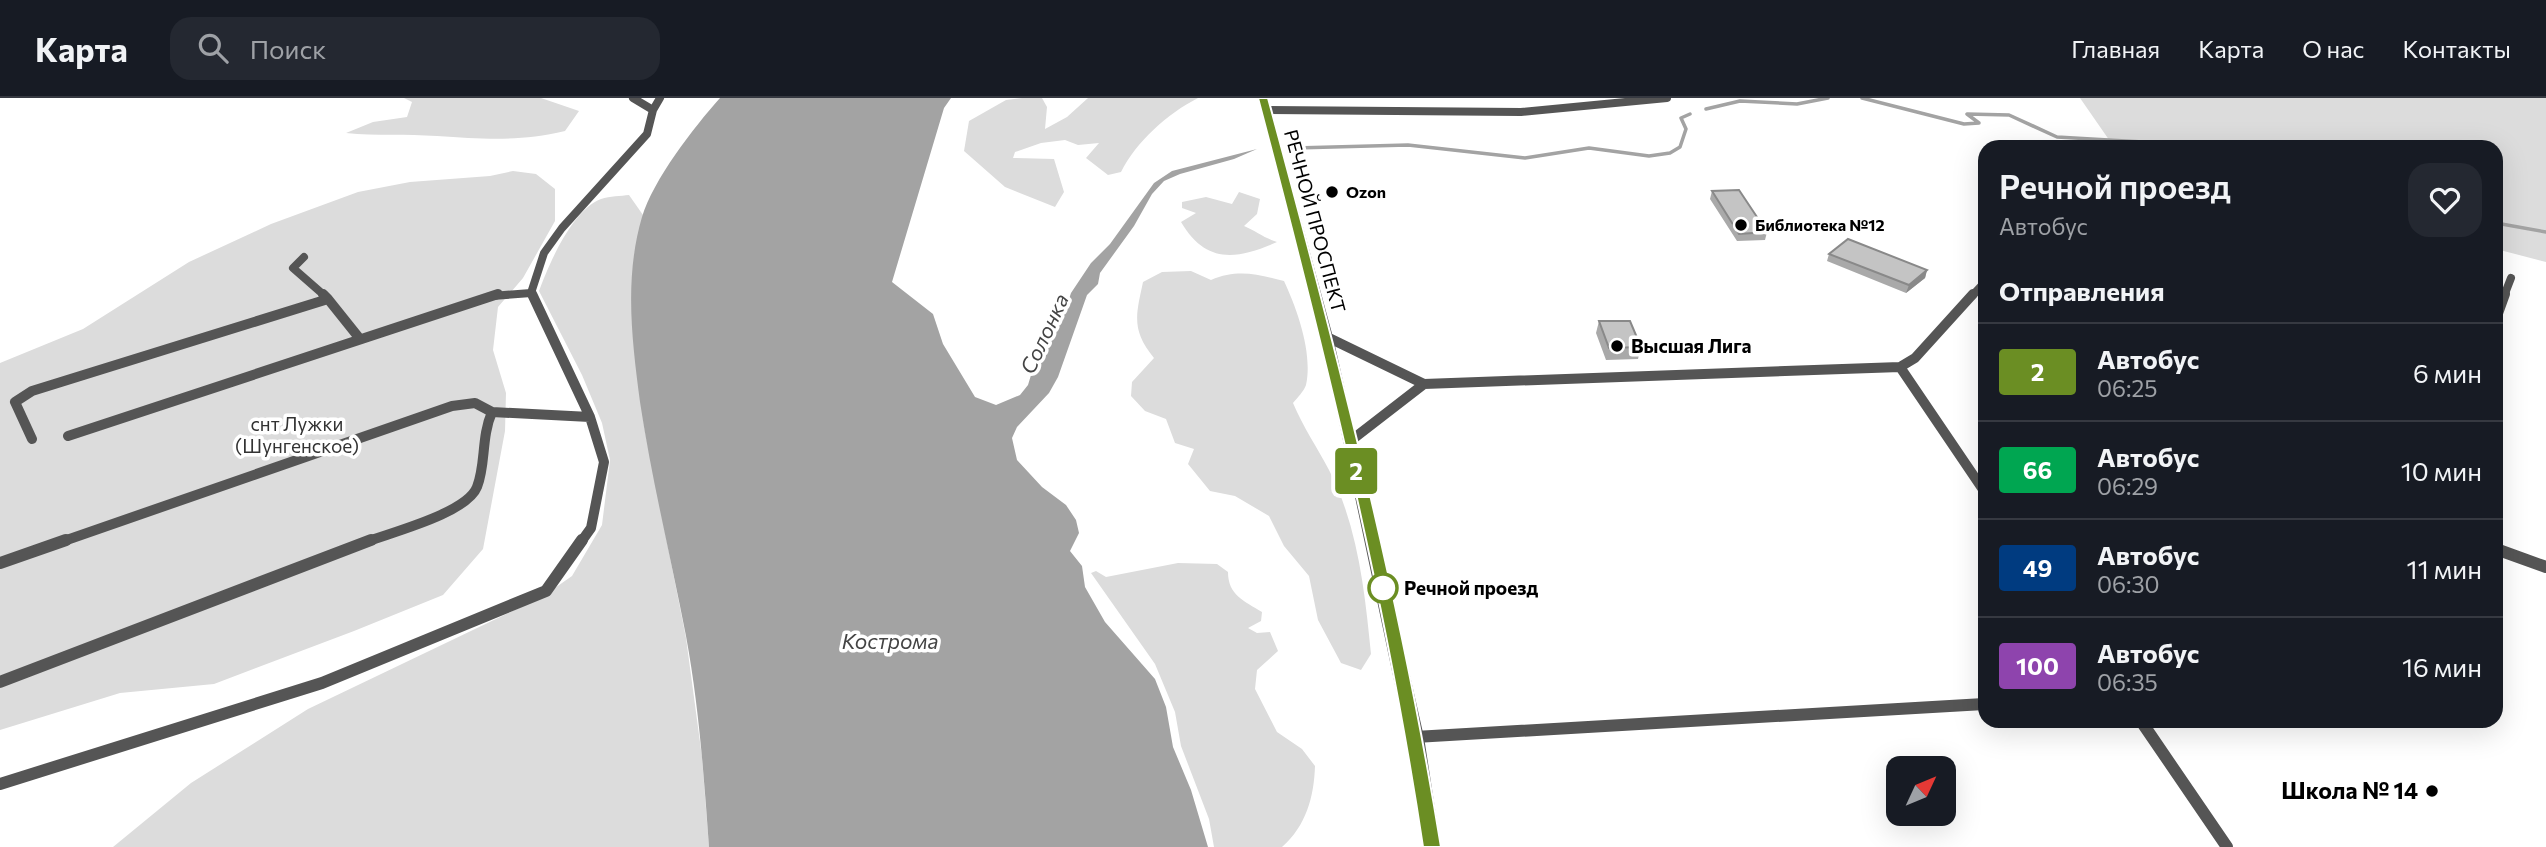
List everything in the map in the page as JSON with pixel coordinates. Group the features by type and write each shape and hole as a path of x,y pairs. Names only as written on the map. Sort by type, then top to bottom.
{"street":[{"path":"633,98 653,110"},
{"path":"0,784 322,683 546,591 591,528 604,462 590,417 531,293 544,253 562,228 647,134 653,110 660,98"},
{"path":"1264,104 1521,112 1667,98"},
{"name":"РЕЧНОЙ ПРОСПЕКТ","path":"1264,104 1327,337 1415,737 1432,847"},
{"path":"304,257 293,268 328,299 359,339"},
{"path":"2503,300 2511,278"},
{"path":"1327,337 1424,384 1900,367 1915,358 1978,290"},
{"path":"68,436 499,295 531,293"},
{"path":"32,439 15,402 32,391 328,299"},
{"path":"1900,367 1978,482"},
{"path":"1349,442 1424,384"},
{"path":"0,563 452,406 475,403 492,412 590,417"},
{"path":"0,682 460,506 477,488 486,425 492,412"},
{"path":"2503,552 2546,567"},
{"path":"1415,737 1978,704"},
{"path":"2146,728 2227,847"}],"green space":[{"path":"404,98 541,98 579,111 565,131 532,137 486,139 346,133 373,122 407,117 412,102"},
{"path":"1042,98 1047,107 1045,129 1067,117 1088,98 1198,98 1154,129 1135,150 1121,172 1108,175 1086,158 1099,143 1078,145 1065,140 1041,143 1015,152 1013,158 1054,159 1064,192 1055,207 1005,187 964,151 969,121 1006,100"},
{"path":"2080,98 2546,98 2546,262 2503,251 2503,140 2109,140"},
{"name":"снт Лужки (Шунгенское)","path":"513,171 536,174 555,189 555,221 523,278 498,307 493,350 506,393 505,431 483,549 443,595 214,684 120,693 0,730 0,363 83,329 189,262 271,224 358,192 410,182 490,176"},
{"path":"1239,192 1260,199 1257,214 1244,226 1277,242 1235,255 1212,252 1191,236 1181,222 1196,213 1182,208 1182,202 1206,197 1232,204"},
{"path":"629,195 643,215 634,256 644,426 686,638 702,757 709,847 113,847 191,783 308,709 542,597 572,576 602,525 610,460 602,423 582,375 539,291 563,239 580,214 601,199"},
{"path":"1191,271 1211,280 1238,274 1265,276 1284,281 1289,292 1306,345 1308,372 1306,385 1293,403 1339,491 1359,560 1371,654 1361,670 1341,663 1318,620 1309,576 1284,546 1269,516 1235,496 1210,491 1188,464 1194,449 1175,443 1166,419 1145,411 1131,396 1132,382 1154,358 1142,339 1137,322 1143,282 1162,272"},
{"path":"1178,563 1217,564 1228,572 1234,592 1262,612 1261,621 1248,628 1257,633 1270,632 1278,651 1257,670 1255,689 1277,732 1302,749 1315,766 1313,789 1303,820 1282,847 1214,847 1209,819 1181,746 1175,712 1155,664 1091,573 1096,571 1106,577"}],"water":[{"name":"Кострома","path":"720,98 951,98 944,108 892,282 933,314 943,344 975,397 996,405 1020,395 1028,385 1038,352 1063,317 1071,293 1091,263 1110,244 1154,183 1172,171 1257,149 1234,159 1180,174 1164,181 1152,194 1134,226 1100,273 1098,284 1087,295 1058,377 1049,393 1017,427 1012,438 1017,460 1042,487 1066,505 1076,520 1079,533 1070,551 1082,566 1085,587 1105,622 1155,679 1166,707 1173,747 1191,790 1208,847 709,847 691,662 640,402 632,333 631,286 636,240 647,202 675,154"}],"building":[{"path":"1739,190 1767,232 1739,234 1712,191"},
{"path":"1848,239 1927,270 1909,285 1829,254"},
{"path":"1599,321 1630,321 1641,347 1609,348"}],"waterway":[{"name":"Солонка","path":"1706,109 1740,101 1797,104 1828,98"},
{"name":"Солонка","path":"1862,98 1964,124 1979,123 1967,114 2009,115 2057,137 2109,140"},
{"name":"Солонка","path":"1295,148 1408,145 1525,158 1589,148 1649,156 1670,153 1680,147 1686,129 1681,118 1690,114"},
{"name":"Солонка","path":"2503,224 2546,232"}],"bus line":[{"name":"2","path":"1263,98 1327,337 1415,737 1432,847"}],"place":[{"name":"Ozon","path":"1332,192"},
{"name":"Библиотека №12","path":"1741,225"},
{"name":"Высшая Лига","path":"1617,346"},
{"name":"Речной проезд","path":"1383,588"},
{"name":"Школа № 14","path":"2432,791"}]}
